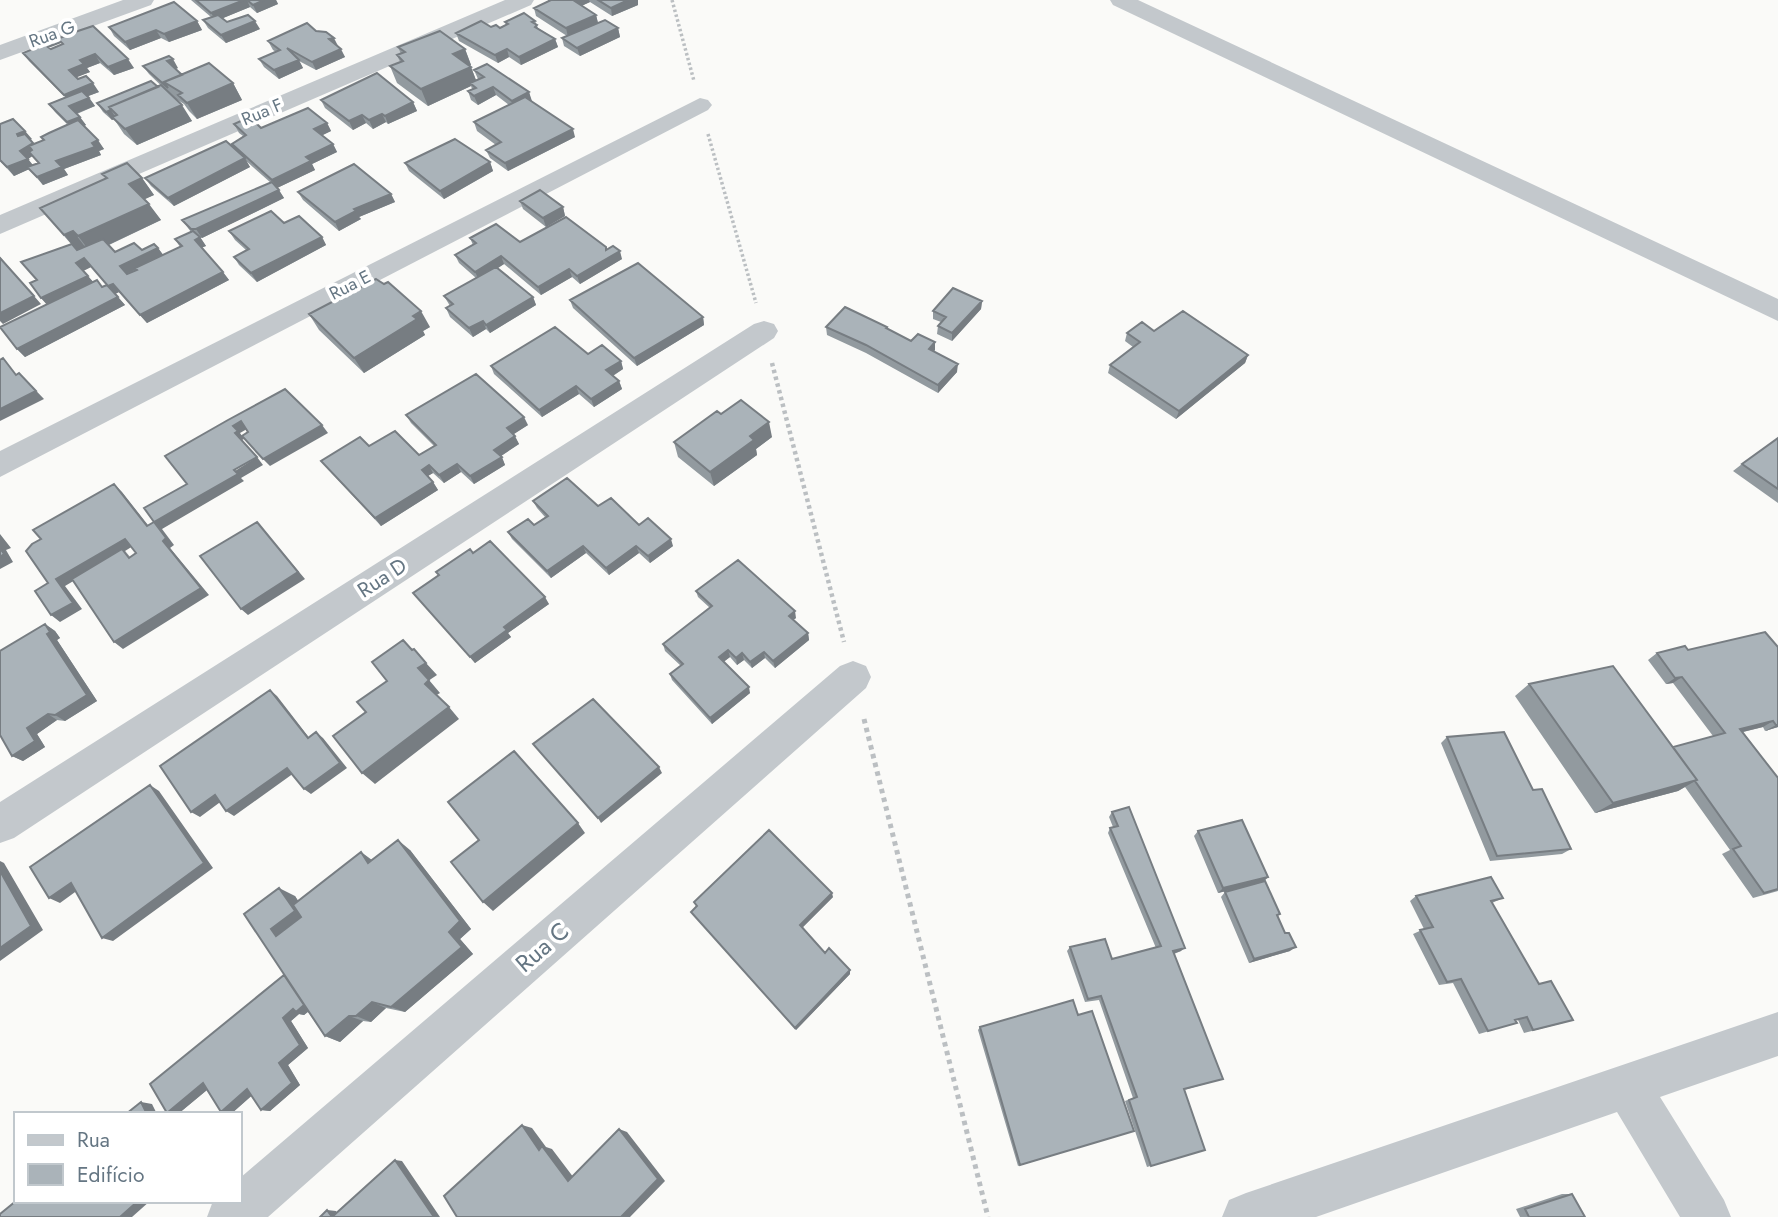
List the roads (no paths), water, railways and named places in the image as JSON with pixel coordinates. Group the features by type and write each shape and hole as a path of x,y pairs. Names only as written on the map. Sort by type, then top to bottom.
{"street":[{"name":"Rua G","path":"0,53 144,0"},
{"name":"Rua F","path":"0,225 523,0"},
{"path":"1121,0 1778,311"},
{"name":"Rua E","path":"0,465 700,106"},
{"name":"Rua D","path":"0,824 764,331"},
{"name":"Rua C","path":"231,1217 853,677"},
{"path":"1246,1217 1778,1034"},
{"path":"1627,1086 1707,1217"}]}
